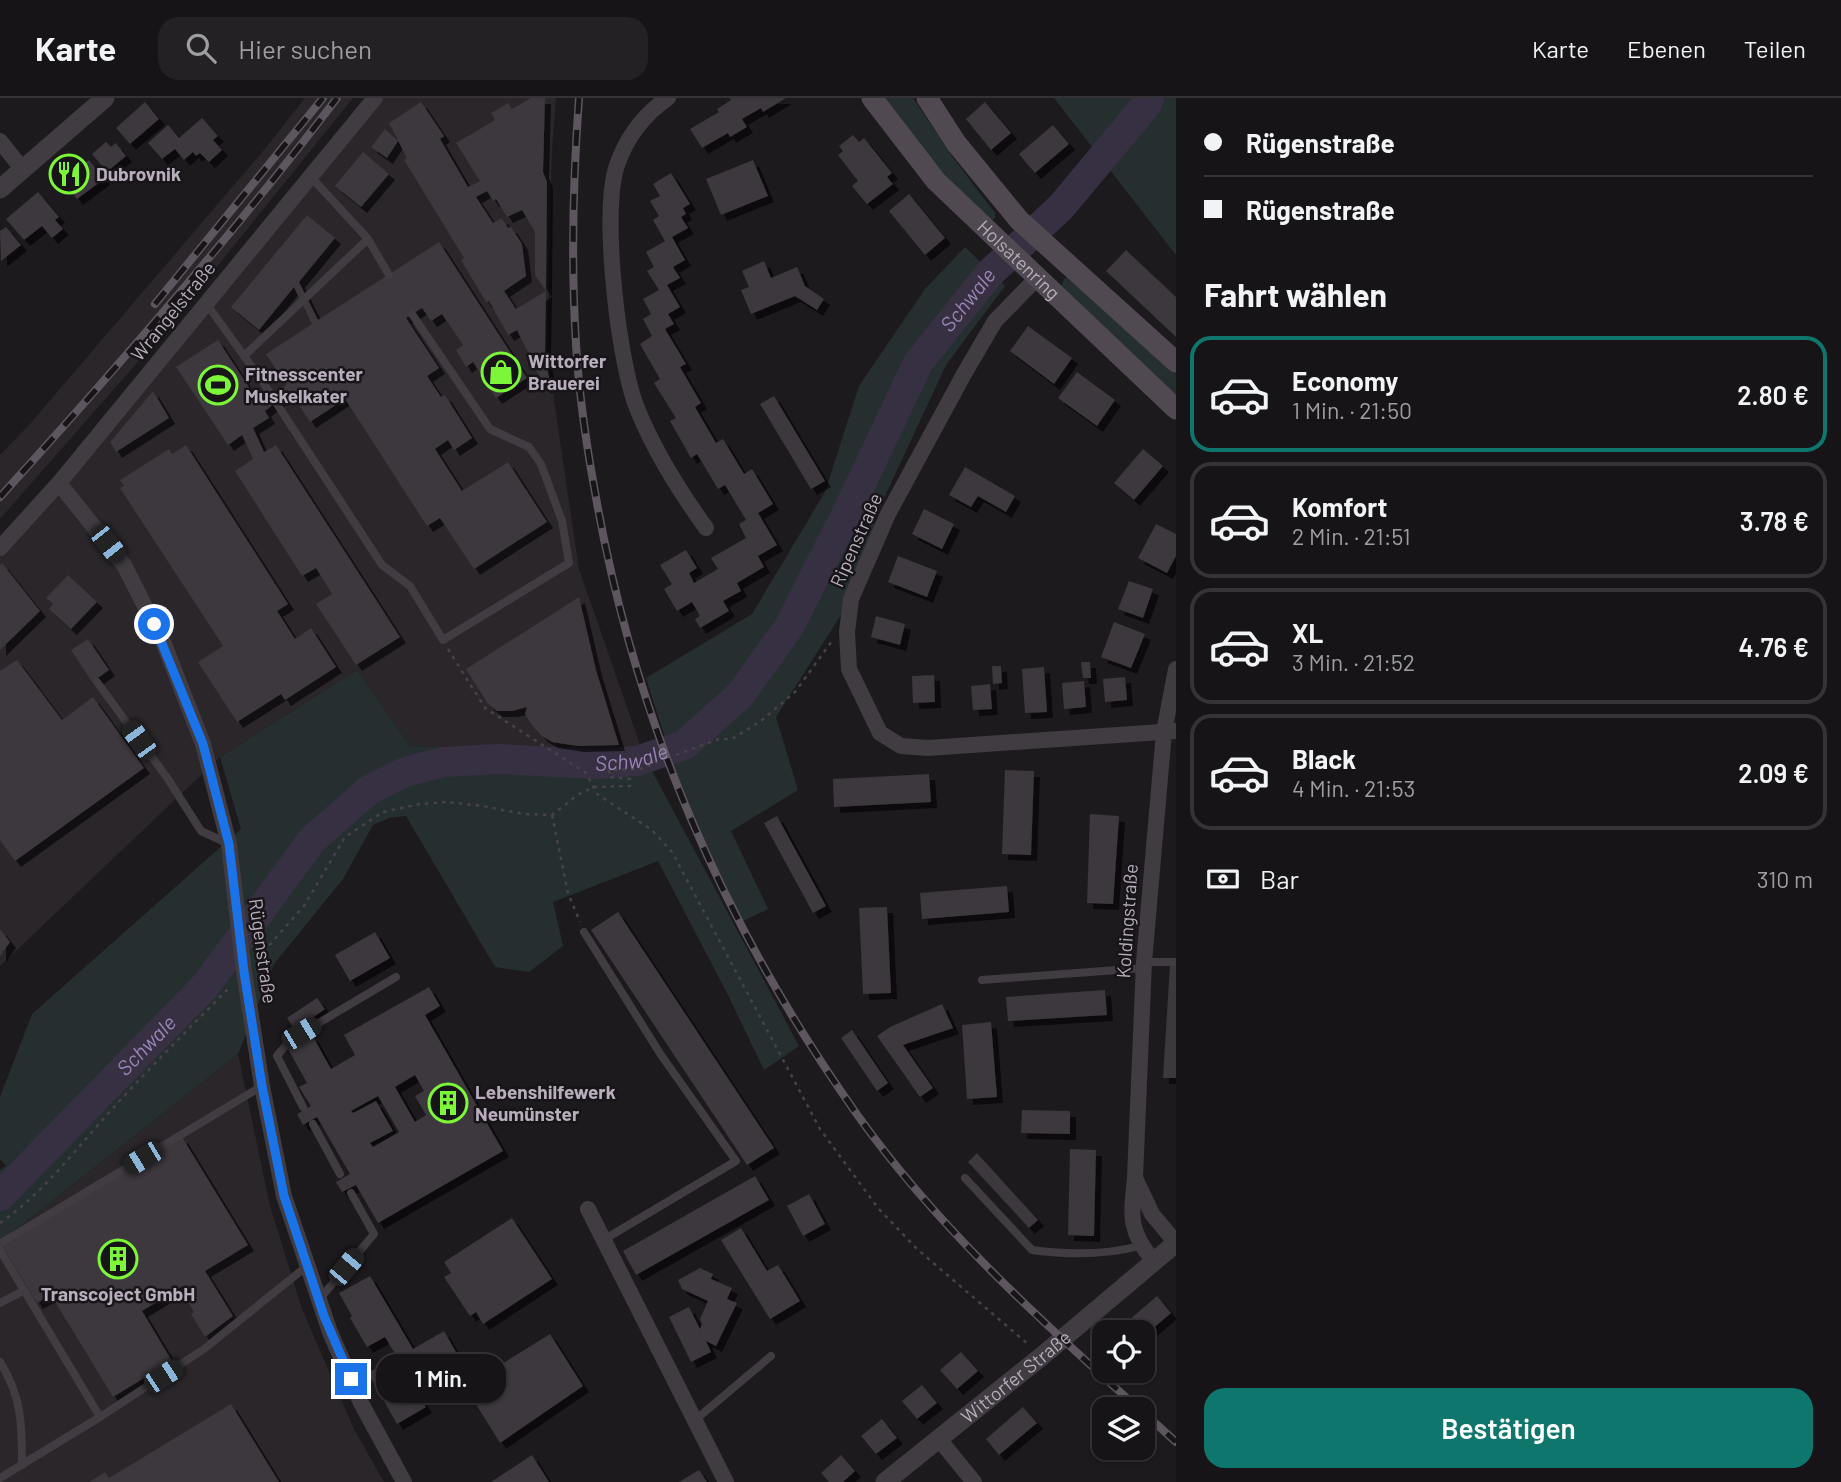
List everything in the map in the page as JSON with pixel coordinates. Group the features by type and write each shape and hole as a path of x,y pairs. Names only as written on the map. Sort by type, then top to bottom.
{"main road":[{"name":"Holsatenring","path":"872,98 936,180 1176,409"},
{"name":"Holsatenring","path":"927,98 956,143 1019,220 1176,362"}],"street":[{"path":"0,189 105,98"},
{"name":"Wrangelstraße","path":"0,548 60,483 375,98"},
{"path":"668,98 639,123 626,143 617,167 611,194 614,275 626,371 635,401 645,428 664,464 706,528"},
{"path":"0,141 23,170"},
{"name":"Ripenstraße","path":"1031,273 995,321 888,514 851,599 847,632 849,669 880,733 901,746 928,748 1170,731"},
{"name":"Rügenstraße","path":"60,483 124,565 164,644 203,744 229,844 243,967 262,1086 284,1196 318,1301 361,1403 404,1482"},
{"name":"Koldingstraße","path":"1154,1261 1140,1246 1134,1231 1131,1208 1135,1178 1144,965 1176,669"},
{"name":"Koldingstraße","path":"1135,1178 1152,1214 1176,1243"},
{"path":"588,1209 726,1482"},
{"name":"Wittorfer Straße","path":"885,1482 1042,1356 1176,1243"},
{"path":"938,1438 974,1482"}],"lane":[{"path":"310,176 368,239 389,275"},
{"path":"244,356 368,239"},
{"path":"206,303 382,565 410,586 443,640 569,563 562,520 541,464 528,447 490,429 412,314"},
{"path":"97,682 201,831 229,844"},
{"path":"584,932 661,1055 736,1161 605,1239"},
{"path":"982,981 1176,962"},
{"path":"277,1056 290,1040 396,977"},
{"path":"257,1053 277,1056"},
{"path":"277,1056 303,1107"},
{"path":"0,1244 262,1086"},
{"path":"313,1124 340,1174"},
{"path":"965,1178 1031,1250 1055,1253 1116,1252 1140,1246"},
{"path":"318,1301 374,1234 351,1193"},
{"path":"0,1251 100,1417"},
{"path":"0,1478 204,1349 307,1266"},
{"path":"0,1303 23,1291"},
{"path":"694,1421 771,1356"},
{"path":"0,1362 20,1405 22,1465"}],"path":[{"path":"676,755 719,739 732,739 761,721 795,692 833,640 847,632"},
{"path":"443,640 485,708 586,774 597,794 652,830 672,852 820,1129 878,1208 916,1249 1042,1356"},
{"path":"0,1223 23,1207 73,1156 105,1117 243,967 304,906 345,836 383,812 420,804 447,802 524,814 552,815 579,794 594,788 630,786 630,779 609,776 609,770 641,769 658,762"},
{"path":"552,815 568,893 584,932"}],"shaded area":[{"path":"305,98 353,98 166,330 0,519 0,455 29,425 264,150"},
{"path":"375,98 556,98 552,150 547,353 579,569 644,756 410,746 357,670 220,757 0,966 0,548"},
{"path":"881,98 913,98 995,213 995,218 992,220 958,191"},
{"path":"1054,98 1176,98 1176,255"},
{"path":"965,247 1005,286 946,365 879,509 851,599 776,717 798,790 731,831 768,909 743,921 705,845 675,769 646,678 752,614 825,492 859,386 925,289"},
{"path":"1067,278 1176,370 1176,396 1061,287"},
{"path":"357,670 410,746 644,756 799,1046 764,1070 658,861 553,902 563,946 529,972 495,967 406,816 389,818 373,825 343,879 274,964 238,1054 0,1242 0,1170 6,1166 0,1159 0,1097 32,1014 241,829 220,757"},
{"path":"238,1054 270,1206 302,1309 354,1429 384,1482 0,1482 0,1242"}],"building":[{"path":"531,98 545,98 543,172 547,182 546,291 545,354 550,385 545,388 517,330 508,335 461,260 464,258 404,160 407,158 389,123 421,102 444,136 440,139 468,187 480,181 456,143 495,120 491,113 508,103 512,109","holes":["487,191 493,201 496,199 507,217 522,210 535,232 535,275 546,291 516,309 504,291 526,276 522,244 502,218 493,223 476,197"]},
{"path":"730,98 786,98 763,112 761,108 742,119 747,127 730,137 728,133 702,148 690,129 719,112 717,109 731,100"},
{"path":"145,102 159,119 130,144 116,128"},
{"path":"985,102 1011,133 991,150 966,119"},
{"path":"202,118 218,136 213,140 222,150 209,162 200,153 196,156 193,152 184,160 175,149 162,159 148,143 168,125 179,138"},
{"path":"1053,125 1069,144 1035,173 1019,154"},
{"path":"385,129 398,141 387,158 371,147"},
{"path":"853,135 859,142 864,138 892,173 887,177 893,184 867,204 852,186 858,181 838,155 843,151 839,146"},
{"path":"106,142 111,147 116,143 126,156 107,172 92,154"},
{"path":"363,152 389,174 361,207 335,186"},
{"path":"77,157 83,164 89,160 104,179 77,199 57,173"},
{"path":"753,160 768,196 721,215 706,179"},
{"path":"671,173 690,204 683,208 686,214 681,217 688,228 672,237 685,260 673,267 680,278 667,285 680,307 668,314 674,324 665,329 686,364 680,367 701,403 695,407 716,443 723,439 744,474 752,469 773,504 758,513 777,545 758,556 764,567 737,583 741,591 723,601 729,611 700,628 695,619 700,616 692,602 677,611 664,589 672,584 660,565 686,550 697,568 689,573 694,583 718,569 711,558 746,538 739,524 746,520 725,485 718,489 697,454 691,458 670,421 676,418 654,383 660,379 640,344 652,336 643,319 651,314 643,299 659,290 647,271 654,267 646,252 665,241 653,220 659,216 650,201 660,196 653,184"},
{"path":"38,192 59,217 55,220 63,229 52,238 42,226 24,240 6,219"},
{"path":"909,194 945,238 925,255 889,211"},
{"path":"307,215 335,238 299,282 318,320 439,242 527,378 496,398 473,362 466,367 456,350 463,345 442,314 431,321 422,308 406,318 439,368 427,376 441,397 445,395 472,438 454,450 448,440 435,449 462,491 508,462 547,522 474,569 440,518 427,526 345,399 310,422 290,391 265,411 269,418 253,428 264,452 276,445 400,637 356,665 316,604 332,594 316,568 302,576 235,471 253,459 242,435 228,445 176,367 218,340 260,404 286,385 266,354 312,324 294,287 259,330 231,307"},
{"path":"6,227 21,245 1,261 0,231"},
{"path":"1126,250 1176,297 1176,337 1106,271"},
{"path":"764,261 771,278 797,267 805,286 824,299 817,310 795,296 751,314 741,290 749,287 742,271"},
{"path":"1028,326 1072,358 1054,384 1010,351"},
{"path":"1077,372 1115,400 1097,426 1058,398"},
{"path":"153,391 169,418 116,452 110,442"},
{"path":"774,396 825,481 811,489 760,404"},
{"path":"186,445 288,604 277,611 295,639 311,628 336,667 285,700 281,694 237,722 198,662 223,646 120,488 124,486 120,480 169,449 172,454"},
{"path":"1143,449 1163,466 1134,500 1114,483"},
{"path":"965,467 1015,496 1006,512 978,496 971,507 949,495"},
{"path":"924,509 954,524 942,549 912,534"},
{"path":"1156,524 1176,534 1176,556 1167,573 1138,558"},
{"path":"898,556 937,571 927,597 888,582"},
{"path":"2,563 40,611 0,650 0,566"},
{"path":"68,575 97,602 71,629 49,609 53,604 46,598"},
{"path":"1129,581 1153,589 1143,618 1118,609"},
{"path":"579,597 596,670 619,745 578,746 552,742 531,724 525,714 527,707 497,711 488,704 466,669"},
{"path":"876,616 905,624 900,645 871,637"},
{"path":"1114,622 1145,634 1131,668 1101,657"},
{"path":"88,639 109,670 92,682 71,650"},
{"path":"17,660 62,720 93,697 144,768 15,861 0,840 0,671"},
{"path":"1081,662 1090,662 1091,678 1083,678"},
{"path":"992,666 1001,666 1002,683 993,684"},
{"path":"1044,667 1047,712 1025,713 1022,669"},
{"path":"934,675 935,702 913,703 912,676"},
{"path":"1125,677 1127,700 1105,702 1103,679"},
{"path":"1084,681 1086,707 1064,709 1062,683"},
{"path":"990,684 992,709 973,710 971,686"},
{"path":"1005,770 1034,771 1031,855 1002,854"},
{"path":"929,774 931,802 834,807 833,779"},
{"path":"1090,814 1119,816 1113,904 1087,903"},
{"path":"777,816 826,906 813,913 764,823"},
{"path":"1007,886 1009,912 922,919 920,893"},
{"path":"887,907 891,993 863,994 859,908"},
{"path":"618,912 774,1148 747,1165 591,930"},
{"path":"0,929 10,942 0,956"},
{"path":"375,932 390,958 350,981 335,955"},
{"path":"1170,965 1176,965 1176,1078 1163,1078"},
{"name":"Lebenshilfewerk Neumünster","path":"429,987 440,1006 425,1015 503,1151 378,1223 356,1185 342,1192 336,1182 350,1174 317,1117 303,1125 297,1114 311,1106 299,1087 307,1083 288,1049 312,1035 331,1069 355,1055 344,1035","holes":["415,1075 424,1091 415,1096 426,1115 415,1122 395,1087","378,1096 399,1132 373,1147 370,1143 393,1131 376,1101 353,1113 351,1111"]},
{"path":"1105,990 1107,1015 1008,1021 1006,997"},
{"path":"317,998 325,1009 295,1030 287,1018"},
{"path":"942,1004 953,1028 903,1045 933,1088 920,1097 877,1036 890,1027"},
{"path":"991,1022 997,1097 967,1099 962,1025"},
{"path":"852,1030 888,1083 877,1091 841,1038"},
{"path":"1022,1110 1070,1111 1070,1134 1021,1133"},
{"name":"Transcoject GmbH","path":"182,1137 248,1245 205,1271 233,1316 205,1337 191,1314 194,1312 183,1286 142,1311 172,1361 113,1397 51,1295 37,1303 3,1247"},
{"path":"1070,1149 1096,1150 1094,1236 1068,1235"},
{"path":"977,1153 1038,1220 1029,1228 968,1162"},
{"path":"755,1176 769,1200 636,1275 623,1251"},
{"path":"809,1194 825,1224 803,1236 787,1206"},
{"path":"512,1218 552,1279 483,1324 476,1312 470,1316 444,1277 451,1273 444,1262"},
{"path":"741,1228 767,1271 778,1265 800,1301 770,1319 721,1240"},
{"path":"700,1268 713,1274 711,1279 732,1288 727,1299 737,1303 716,1346 706,1341 711,1352 691,1362 669,1317 689,1307 700,1329 700,1319 708,1301 682,1289 678,1280"},
{"path":"370,1276 413,1349 444,1331 473,1382 550,1334 583,1386 500,1443 461,1380 448,1387 439,1371 413,1386 426,1407 397,1424 368,1373 397,1357 385,1337 367,1347 339,1293"},
{"path":"1157,1296 1171,1313 1155,1327 1155,1320 1129,1320"},
{"path":"961,1352 978,1371 957,1389 940,1370"},
{"path":"922,1385 937,1403 917,1419 902,1401"},
{"path":"231,1404 279,1482 89,1482 105,1472 109,1478"},
{"path":"1023,1407 1037,1423 999,1455 986,1439"},
{"path":"882,1419 897,1438 876,1454 861,1436"},
{"path":"532,1455 549,1482 491,1482"},
{"path":"841,1455 855,1471 843,1482 829,1482 821,1473"},
{"path":"699,1470 707,1482 679,1482"}],"waterway":[{"name":"Schwale","path":"0,1196 206,985 312,840 369,790 405,772 444,762 497,759 597,764 637,761 684,745 740,695 789,627 918,363 989,274 1061,207 1147,104 1149,98"}],"railway":[{"path":"155,304 323,98"},
{"path":"0,497 173,301 337,98"},
{"path":"579,98 574,190 574,313 577,363 589,455 612,577 634,659 660,739 690,817 764,968 856,1113 919,1194 989,1269 1126,1397"},
{"path":"1155,1423 1176,1442"}],"place":[{"name":"Dubrovnik","path":"69,174"},
{"name":"Wittorfer Brauerei","path":"501,372"},
{"name":"Fitnesscenter Muskelkater","path":"218,385"},
{"name":"Lebenshilfewerk Neumünster","path":"448,1103"},
{"name":"Transcoject GmbH","path":"118,1259"}],"route":[{"path":"154,624 203,744 229,844 244,972 262,1086 284,1196 324,1316 351,1379"}]}
